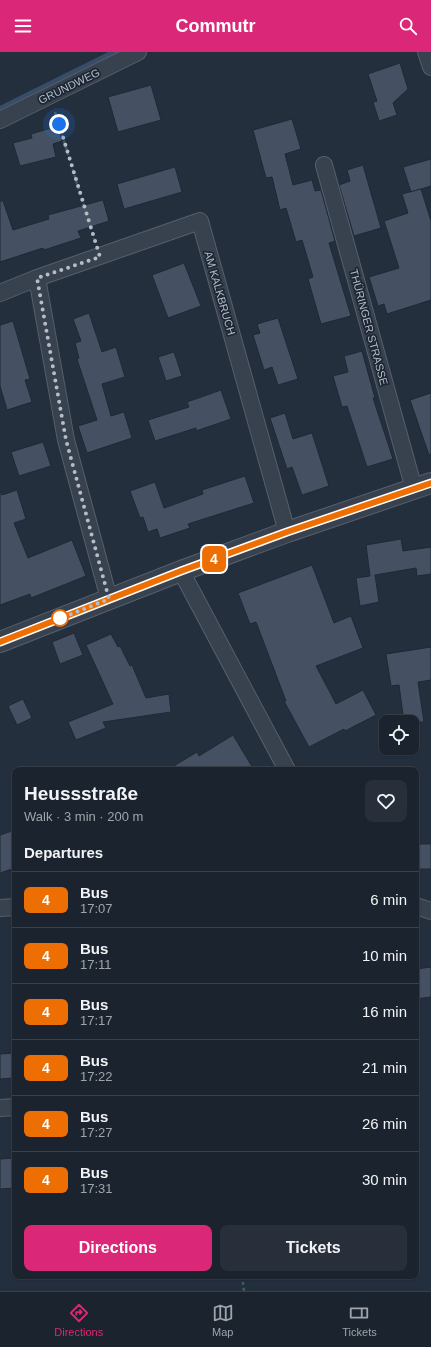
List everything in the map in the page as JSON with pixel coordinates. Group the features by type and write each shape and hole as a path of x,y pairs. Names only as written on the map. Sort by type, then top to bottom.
{"street":[{"name":"GRUNDWEG","path":"0,120 138,52"},
{"path":"426,52 431,67"},
{"name":"THÜRINGER STRASSE","path":"324,165 422,486"},
{"name":"AM KALKBRUCH","path":"0,293 37,278 200,221 287,532"},
{"path":"37,278 66,440 109,599"},
{"path":"0,642 181,571 287,532 422,486"},
{"path":"181,571 285,767"},
{"path":"0,908 12,907"},
{"path":"419,907 431,911"},
{"path":"0,1108 12,1107"}],"path":[{"path":"50,95 100,257"},
{"path":"242,1279 244,1291"}],"building":[{"path":"400,63 408,89 393,103 397,115 379,121 373,102 377,101 368,74"},
{"path":"151,85 161,120 118,132 108,97"},
{"path":"292,119 301,149 285,154 293,185 312,180 315,191 321,190 335,241 329,243 351,316 321,324 308,279 313,277 302,240 296,242 286,208 280,210 272,177 266,178 253,130"},
{"path":"58,126 62,141 53,144 56,157 20,166 13,143 32,138 31,134"},
{"path":"431,159 431,186 411,192 403,167"},
{"path":"363,165 381,228 354,236 339,185 350,181 347,170"},
{"path":"175,167 182,192 124,209 117,184"},
{"path":"421,189 431,221 431,300 387,314 384,304 378,306 369,277 399,268 384,221 408,213 402,194"},
{"path":"103,200 109,221 78,231 81,238 44,250 43,248 0,262 0,201 3,201 13,230 49,219 48,215"},
{"path":"184,263 201,306 168,318 152,275"},
{"path":"89,313 102,352 116,347 125,377 102,384 111,416 124,412 132,438 87,453 78,426 97,420 77,359 79,358 75,343 81,341 73,319"},
{"path":"278,318 298,379 278,385 272,367 264,370 253,335 260,333 257,324"},
{"path":"13,321 30,379 25,380 32,402 7,410 0,386 0,325"},
{"path":"362,351 375,398 373,398 393,459 367,467 347,406 342,407 333,376 348,372 344,356"},
{"path":"174,352 182,376 166,381 158,357"},
{"path":"221,390 231,419 196,431 196,428 155,441 148,420 189,407 187,402"},
{"path":"431,393 431,454 429,455 410,400"},
{"path":"285,413 293,439 312,433 329,486 302,495 292,467 287,469 270,418"},
{"path":"43,442 51,466 19,476 11,452"},
{"path":"245,476 254,503 188,524 190,528 160,538 157,529 148,532 143,517 140,518 130,491 155,482 164,508 203,494 202,490"},
{"path":"17,490 26,519 14,523 28,558 72,540 86,576 31,598 30,594 0,605 0,491 2,495"},
{"path":"401,539 403,551 431,547 431,574 417,576 416,568 375,575 379,602 360,606 356,578 370,576 366,545"},
{"path":"312,565 334,623 351,616 363,648 316,666 336,704 363,690 376,715 309,747 284,701 286,701 256,622 250,624 238,593"},
{"path":"74,633 83,655 60,664 52,642"},
{"path":"111,634 118,647 120,646 130,666 132,665 146,698 169,694 171,712 103,722 106,728 76,740 68,722 113,704 86,645"},
{"path":"431,647 431,680 418,682 424,722 419,722 419,715 403,715 399,685 391,686 386,654"},
{"path":"23,699 32,718 17,725 8,706"},
{"path":"233,735 252,767 172,767 197,752 199,756"},
{"path":"12,831 12,869 0,873 0,835"},
{"path":"419,844 431,844 431,869 419,869"},
{"path":"431,967 431,997 419,999 419,969"},
{"path":"12,1053 12,1078 0,1079 0,1054"},
{"path":"12,1158 12,1188 0,1189 0,1159"}],"waterway":[{"path":"0,109 115,52"}],"bus line":[{"name":"4","path":"0,642 181,571 287,532 431,483"}],"route":[{"path":"59,124 100,257 37,278 66,440 109,599 59,619 60,618"}]}
